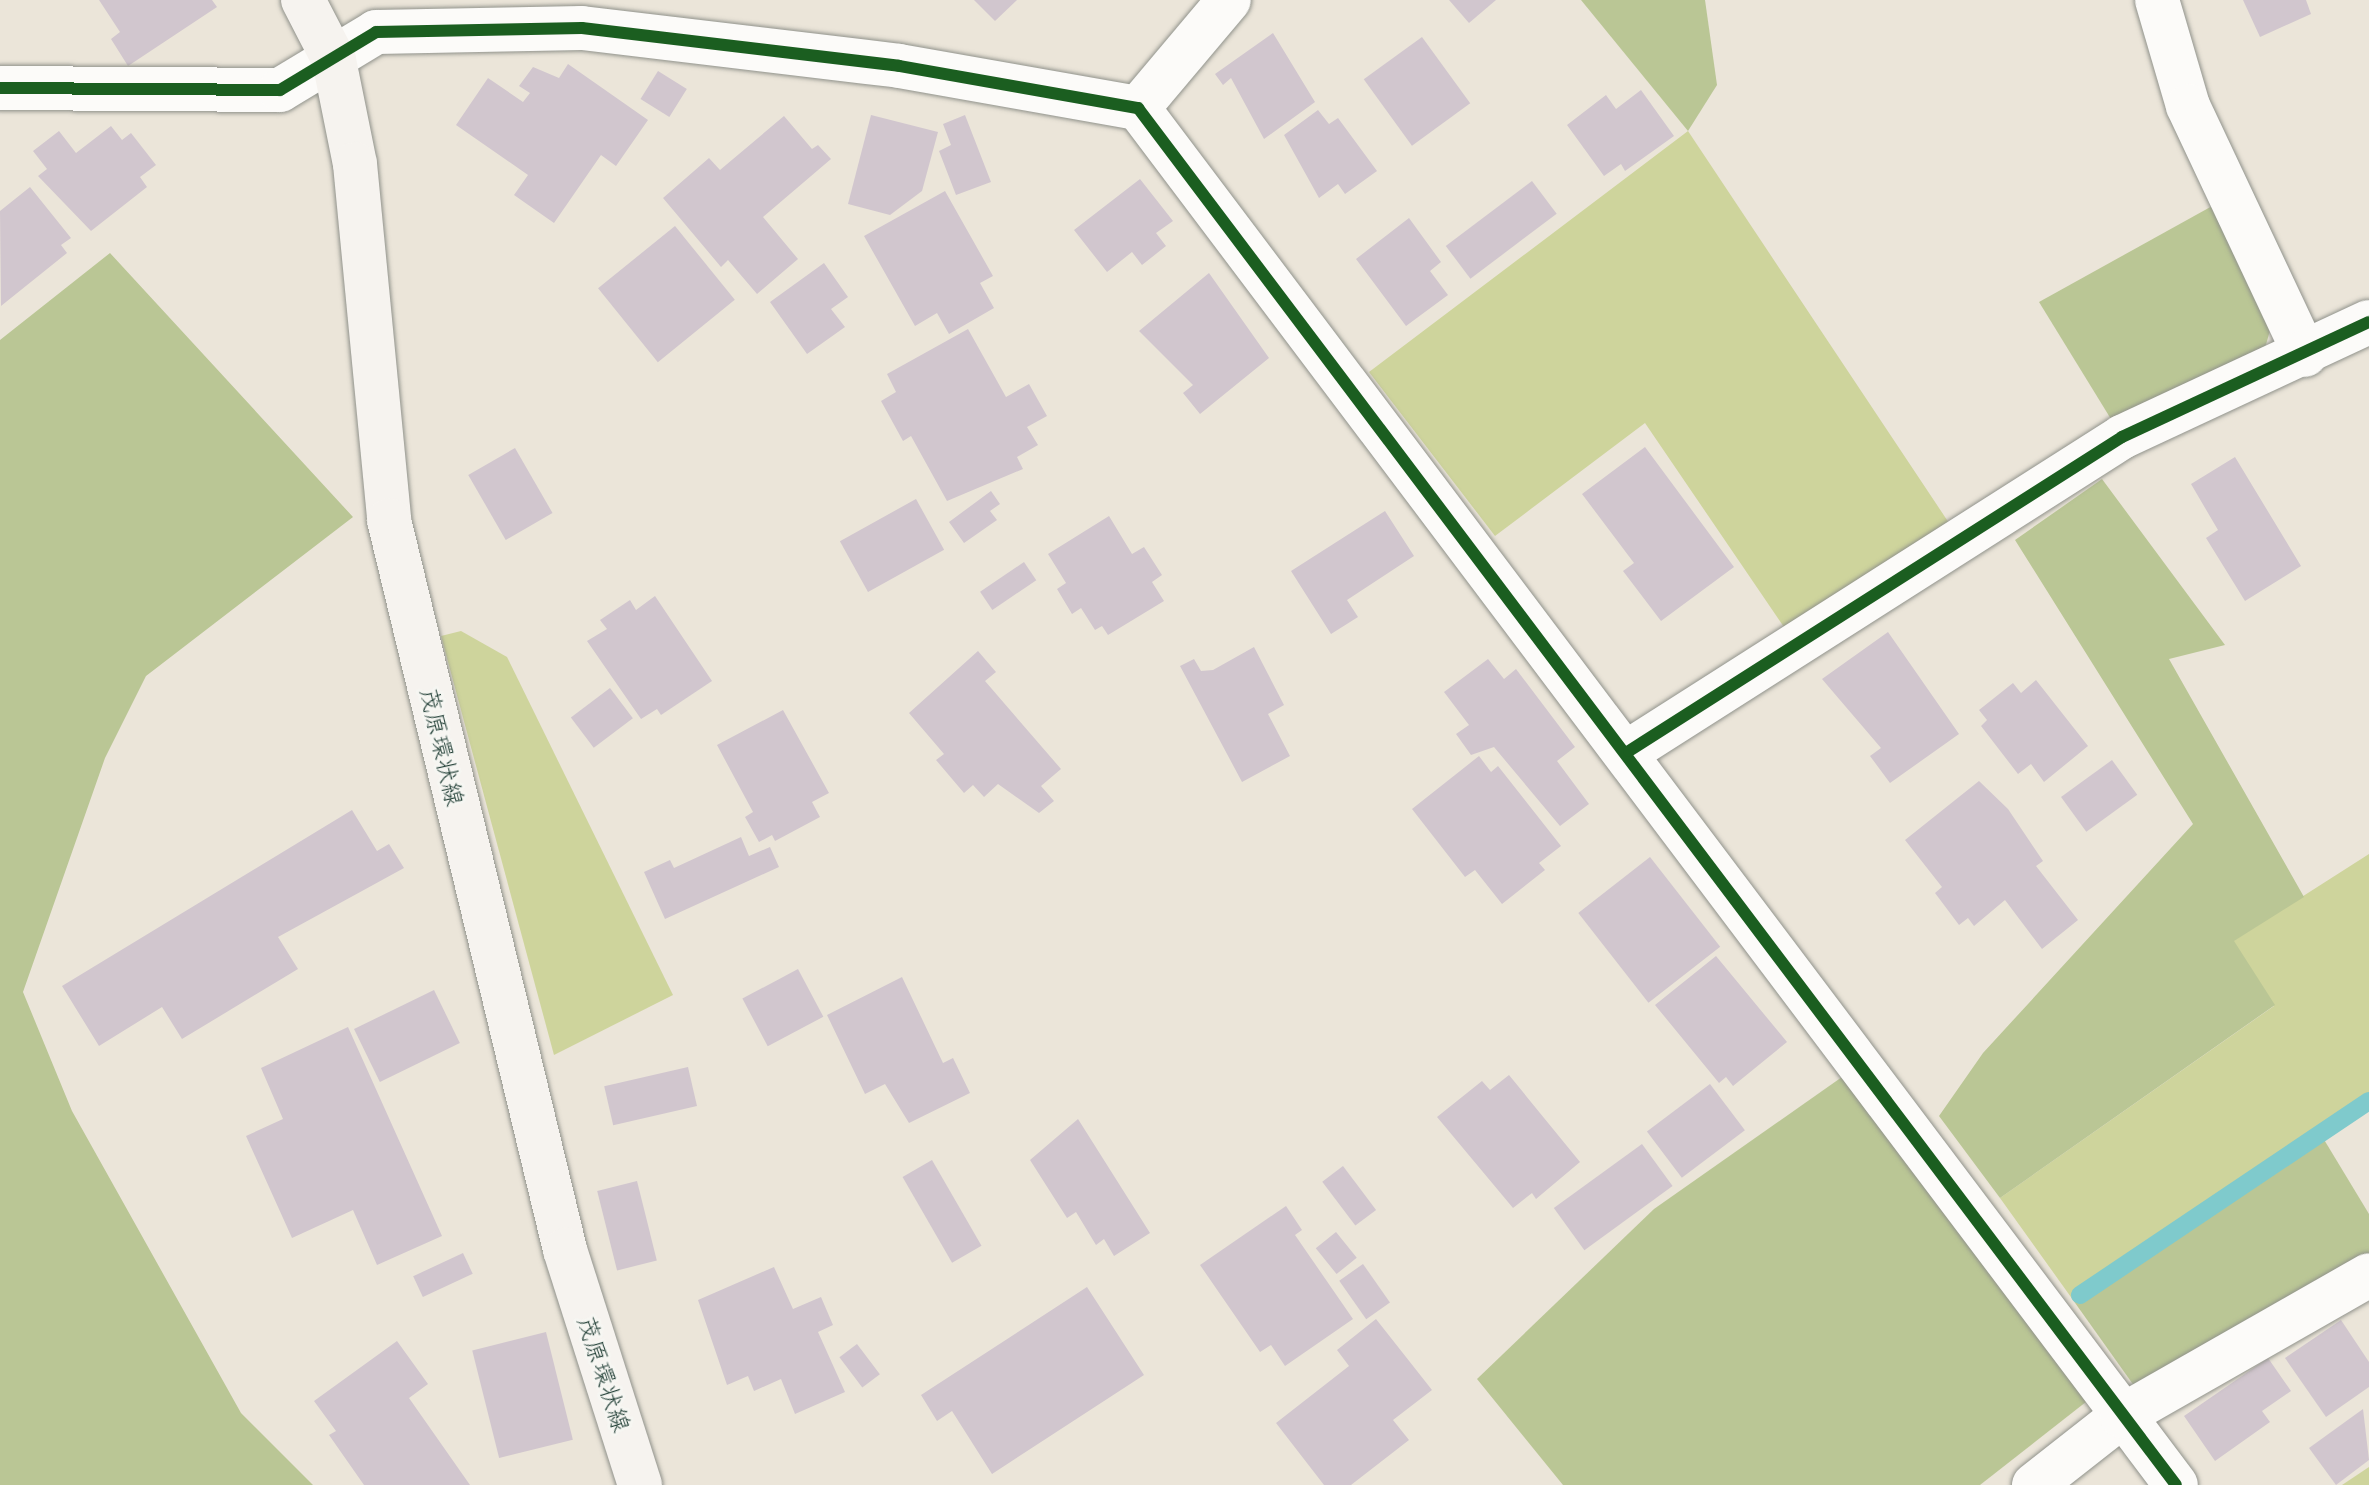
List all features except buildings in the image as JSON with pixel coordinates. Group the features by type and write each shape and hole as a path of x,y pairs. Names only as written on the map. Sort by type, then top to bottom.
{"main road":[{"name":"茂原環状線","path":"303,0 334,60 355,164 389,520 565,1250 640,1485"}],"street":[{"path":"1138,108 1229,0"},
{"path":"2157,0 2188,106 2305,355"},
{"path":"0,88 280,90 376,32 582,28 899,66 1138,108 1629,751 2176,1485"},
{"path":"1629,751 2122,437 2197,397 2305,355 2369,322"},
{"path":"2034,1485 2122,1416 2159,1402 2369,1275"}],"green space":[{"path":"1581,0 1705,0 1717,85 1688,131"},
{"path":"1688,131 1953,529 1786,630 1645,423 1495,536 1369,372"},
{"path":"2214,205 2271,327 2263,355 2114,424 2039,302"},
{"path":"110,253 353,517 146,676 105,758 23,992 72,1111 241,1413 313,1485 0,1485 0,340"},
{"path":"2102,479 2225,645 2169,659 2304,897 2234,941 2275,1005 2000,1198 1939,1116 1983,1053 2193,824 2015,540"},
{"path":"461,631 507,657 673,995 554,1055 441,636"},
{"path":"2369,854 2369,1101 2073,1300 2000,1198 2274,1006 2233,941"},
{"path":"1842,1077 2091,1398 1980,1485 1563,1485 1477,1379 1654,1209"},
{"path":"2320,1133 2369,1214 2369,1257 2142,1397 2073,1300"},
{"path":"2369,1467 2369,1485 2342,1485"}],"waterway":[{"path":"2080,1295 2369,1101"}],"cycle path":[{"path":"0,88 280,90 376,32 582,28 899,66 1138,108 2176,1485"},
{"path":"1629,751 2122,437 2369,322"}]}
